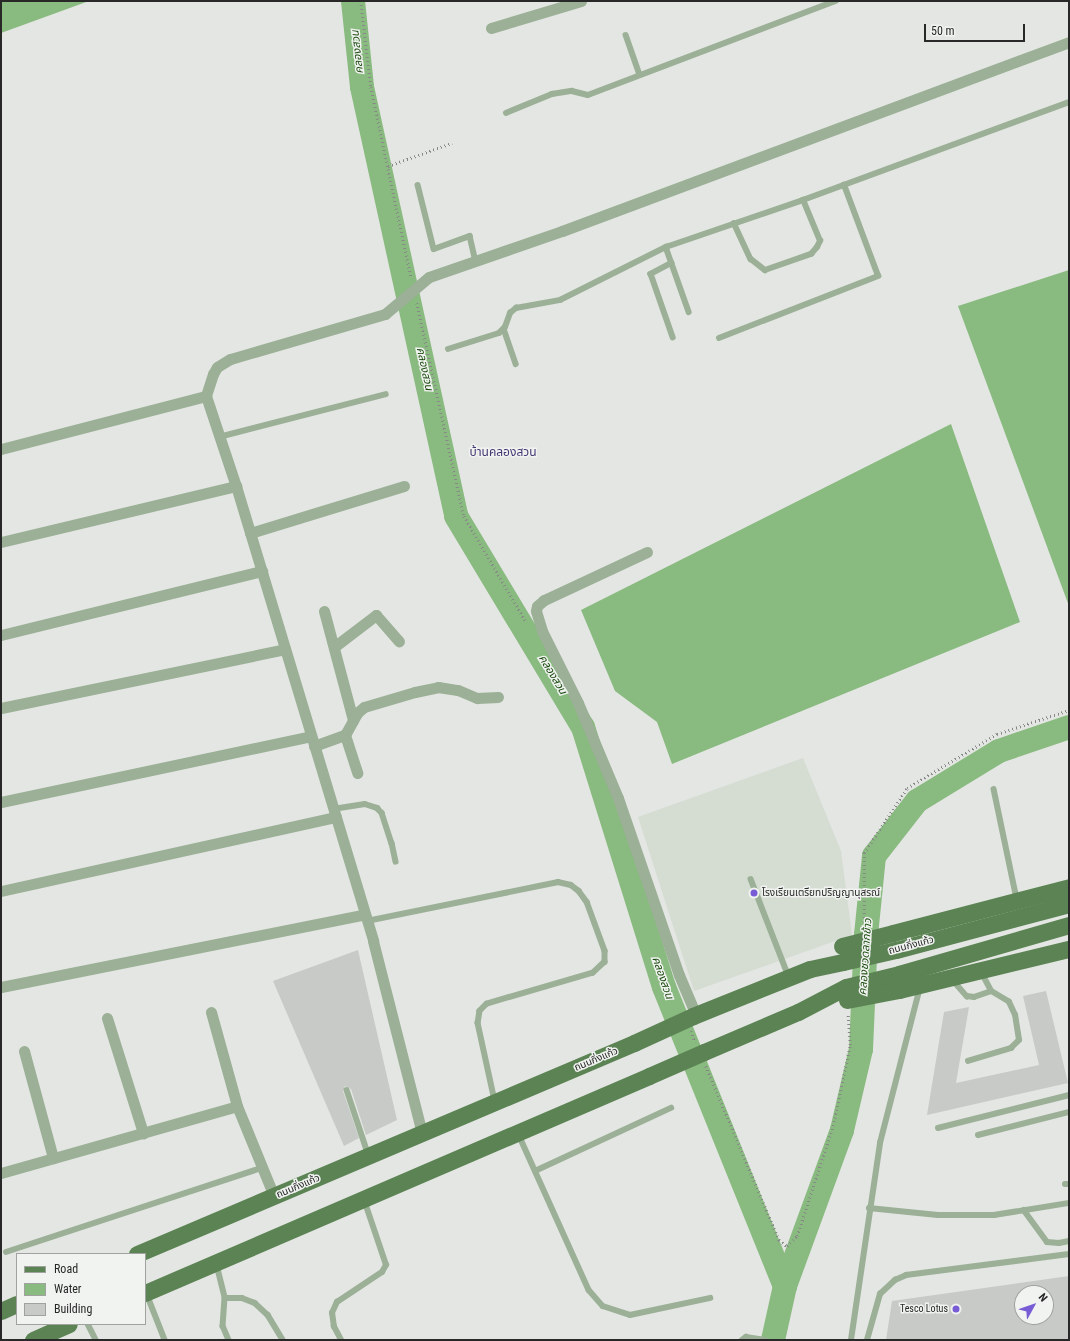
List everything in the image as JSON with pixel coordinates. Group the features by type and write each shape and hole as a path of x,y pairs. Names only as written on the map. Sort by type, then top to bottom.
{"main road":[{"path":"895,942 1018,901 1069,887"},
{"name":"ถนนกิ่งแก้ว","path":"139,1253 842,954 1069,904"},
{"path":"146,1293 830,997 847,999 1042,932 1069,926"},
{"path":"899,982 920,986 1069,949"},
{"path":"1,1311 16,1304"},
{"path":"34,1340 67,1325"}],"street":[{"path":"491,28 581,1"},
{"path":"422,1133 366,917 236,486 206,396 213,374 217,367 230,359 385,314 429,277 562,231 1069,42"},
{"path":"1,449 206,396"},
{"path":"1,542 236,486"},
{"path":"250,533 404,486"},
{"path":"647,552 544,600 537,606 536,611 542,631 578,703 618,798 679,975 692,1018"},
{"path":"1,635 262,571"},
{"path":"324,611 353,720"},
{"path":"334,647 376,616 399,641"},
{"path":"1,708 285,649"},
{"path":"357,772 345,735 353,720 364,707 438,687 458,690 477,698 498,697"},
{"path":"1,802 345,735"},
{"path":"1,891 334,813"},
{"path":"1,987 366,917"},
{"path":"211,1012 237,1106 274,1196"},
{"path":"107,1018 143,1133"},
{"path":"24,1051 53,1158"},
{"path":"1,1173 237,1106"}],"lane":[{"path":"506,113 552,94 572,91 588,95 836,1"},
{"path":"626,35 640,75"},
{"path":"516,364 504,329 510,313 516,308 560,300 666,247 803,200 1069,102"},
{"path":"719,338 878,276 844,184"},
{"path":"418,186 434,249 470,236 476,261"},
{"path":"734,223 751,259 765,270 811,254 817,247 820,241 803,200"},
{"path":"666,247 689,312"},
{"path":"672,263 651,274 673,337"},
{"path":"448,349 504,329"},
{"path":"220,437 386,394"},
{"path":"994,788 1018,901"},
{"path":"334,813 365,804 377,808 382,813 392,843 396,862"},
{"path":"751,879 789,977"},
{"path":"366,917 558,882 579,891 587,902 605,951 605,962 593,973 486,1004 480,1011 478,1023 496,1102"},
{"path":"968,1060 1011,1048 1019,1040 1015,1015 1009,1002 991,991 981,972"},
{"path":"952,979 967,996 974,997 991,991"},
{"path":"851,1340 869,1208 880,1143 920,986"},
{"path":"347,1090 369,1156"},
{"path":"938,1128 1069,1095"},
{"path":"535,1170 670,1108"},
{"path":"978,1134 1069,1112"},
{"path":"518,1131 589,1290 603,1306 630,1315 710,1298"},
{"path":"6,1252 262,1168"},
{"path":"341,1340 334,1327 332,1314 337,1302 382,1272 386,1265 364,1198"},
{"path":"869,1208 938,1215 994,1215 1069,1203"},
{"path":"1024,1210 1047,1242 1059,1244 1069,1241"},
{"path":"867,1340 880,1294 895,1280 906,1275 1069,1254"},
{"path":"216,1262 225,1298 223,1326 229,1340"},
{"path":"146,1293 164,1340"},
{"path":"225,1298 242,1298 255,1303 268,1314 283,1340"},
{"path":"88,1325 96,1340"},
{"path":"742,1340 746,1337 764,1340"}],"path":[{"path":"361,1 371,87 412,283"},
{"path":"388,166 452,143"},
{"path":"416,298 464,516 528,626"},
{"path":"864,930 864,853 908,788 997,734 1069,710"},
{"path":"692,1018 702,1053 779,1240 787,1246 797,1236 833,1126 850,1045 847,999"}],"shaded area":[{"name":"โรงเรียนเตรียทปริญญานุสรณ์","path":"803,758 841,851 852,935 694,991 638,817"}],"water":[{"path":"1,1 89,1 1,33"},
{"path":"1069,270 1069,606 958,306"},
{"path":"951,424 1020,622 672,764 657,722 615,691 581,610"}],"building":[{"path":"358,950 397,1120 366,1135 351,1089 345,1086 343,1091 359,1138 344,1146 273,981"},
{"path":"1046,991 1068,1083 927,1115 944,1012 969,1007 956,1083 1039,1065 1023,996"},
{"name":"Tesco Lotus","path":"1069,1276 1069,1340 886,1340 892,1301"}],"waterway":[{"name":"คลองสวน","path":"353,1 362,87 456,516 583,727 664,987 785,1286"},
{"name":"คลองชวดลากข้าว","path":"773,1340 785,1286 842,1130 861,1049 866,935 874,856 917,801 999,751 1069,727"}],"place":[{"name":"โรงเรียนเตรียทปริญญานุสรณ์","path":"754,893"},
{"name":"Tesco Lotus","path":"956,1309"}],"district":[{"name":"บ้านคลองสวน","path":"503,453"}]}
